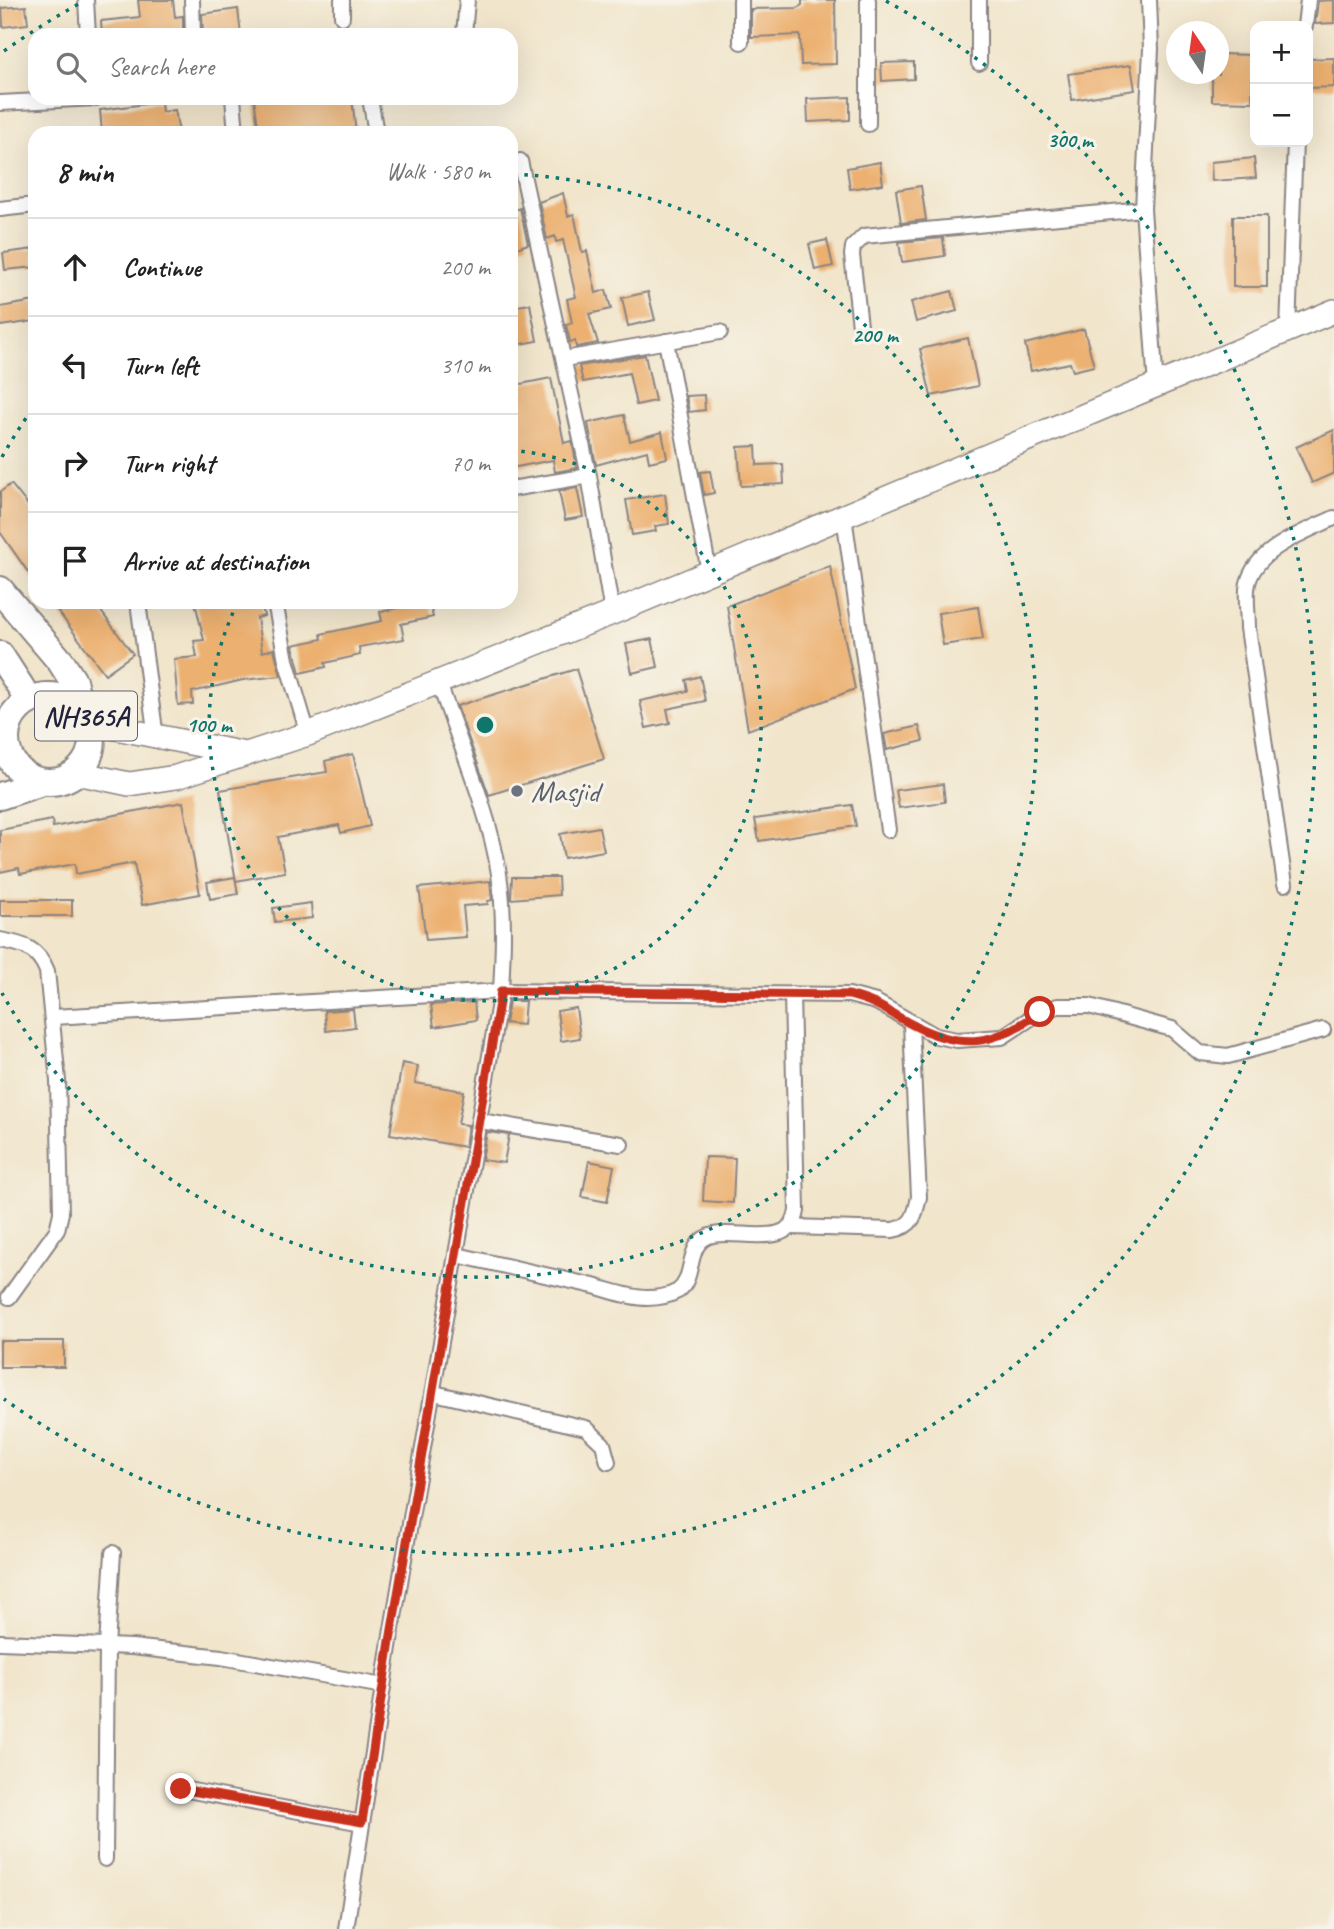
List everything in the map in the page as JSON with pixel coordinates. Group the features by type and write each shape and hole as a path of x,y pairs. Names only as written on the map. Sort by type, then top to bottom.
{"highway":[{"name":"NH365A","path":"0,590 61,662 73,681 93,741 89,759 77,773 61,782 42,782 0,796"},
{"name":"NH365A","path":"0,654 29,700"},
{"name":"NH365A","path":"42,782 25,776 12,763 3,747 7,728 15,712 29,700 47,695 65,698 85,716"}],"main road":[{"path":"77,773 129,784 176,777 308,734 612,613 1334,311"},
{"path":"85,716 156,737 248,755"}],"street":[{"path":"86,0 88,28"},
{"path":"192,0 194,28"},
{"path":"342,0 342,17"},
{"path":"465,28 467,0"},
{"path":"741,0 741,43"},
{"path":"868,0 868,124"},
{"path":"979,0 979,63"},
{"path":"1149,0 1151,49 1143,209 1156,386"},
{"path":"1306,21 1308,0"},
{"path":"0,103 28,101"},
{"path":"234,105 235,126"},
{"path":"371,105 375,126"},
{"path":"1288,330 1295,147"},
{"path":"520,161 589,476 612,613"},
{"path":"0,208 28,206"},
{"path":"860,326 852,255 853,247 864,236 1143,209"},
{"path":"564,359 720,332"},
{"path":"666,341 709,572"},
{"path":"518,488 589,476"},
{"path":"844,516 888,830"},
{"path":"1285,884 1248,628 1247,588 1253,570 1268,552 1334,518"},
{"path":"139,609 156,737"},
{"path":"276,609 286,660 308,734"},
{"path":"346,1929 383,1686 501,991 504,910 499,872 492,840 438,680"},
{"path":"0,940 30,947 43,960 53,1017 61,1213 57,1230 9,1297"},
{"path":"53,1017 501,991 849,995 876,1002 936,1036 981,1040 1002,1037 1040,1012 1058,1006 1088,1006 1172,1029 1200,1053 1212,1056 1228,1056 1323,1030"},
{"path":"791,1227 797,1211 792,994"},
{"path":"457,1255 645,1298 664,1297 677,1291 683,1284 694,1250 704,1238 714,1234 770,1235 791,1227 893,1230 906,1227 913,1222 919,1197 911,1024"},
{"path":"480,1121 621,1144"},
{"path":"434,1393 586,1428 603,1444 608,1462"},
{"path":"105,1859 107,1646 113,1553"},
{"path":"0,1642 107,1646 221,1657 383,1686"},
{"path":"181,1789 362,1822"}],"building":[{"path":"138,0 173,0 175,17 183,16 183,28 102,28 101,21 140,17"},
{"path":"802,0 835,0 836,64 801,65 800,35 751,37 751,9 797,8 802,5"},
{"path":"1334,0 1334,23 1315,24 1318,1"},
{"path":"26,6 28,24 3,27 2,8"},
{"path":"238,9 240,28 203,28 202,14"},
{"path":"1229,54 1250,55 1250,102 1212,101 1212,84 1229,84"},
{"path":"1334,58 1334,87 1313,88 1313,59"},
{"path":"914,62 914,79 882,81 881,63"},
{"path":"1131,65 1135,90 1072,100 1068,74"},
{"path":"850,97 850,120 808,122 807,99"},
{"path":"161,105 162,112 175,110 178,126 101,126 100,110"},
{"path":"255,105 353,105 355,126 258,126"},
{"path":"1254,158 1256,178 1212,181 1211,162"},
{"path":"880,162 883,184 850,189 847,168"},
{"path":"921,186 926,220 901,223 896,190"},
{"path":"563,193 568,216 574,214 582,252 587,251 596,293 606,290 611,309 589,314 598,343 576,347 575,341 570,342 566,325 572,323 567,299 576,297 563,240 556,242 555,236 547,239 539,202"},
{"path":"520,208 528,244 518,248"},
{"path":"1233,216 1267,216 1267,287 1233,287"},
{"path":"943,238 945,256 902,262 899,242"},
{"path":"827,240 833,266 815,270 809,244"},
{"path":"28,250 28,268 5,270 3,253"},
{"path":"952,291 957,311 916,322 911,302"},
{"path":"648,292 655,320 628,326 622,298"},
{"path":"28,302 28,322 0,326 0,307"},
{"path":"530,304 537,341 518,345 518,306"},
{"path":"1084,329 1094,366 1073,371 1070,363 1031,371 1025,344"},
{"path":"968,338 978,386 931,396 920,349"},
{"path":"645,355 655,401 636,405 629,373 583,382 579,366"},
{"path":"551,378 564,443 572,441 577,468 555,472 553,460 518,467 518,385"},
{"path":"704,395 705,410 689,412 686,396"},
{"path":"624,415 630,441 662,432 667,458 649,462 647,451 596,465 588,423"},
{"path":"1334,430 1334,473 1312,483 1296,447"},
{"path":"756,446 757,465 783,464 784,484 741,486 738,447"},
{"path":"710,471 714,493 704,495 700,472"},
{"path":"11,484 28,505 28,572 0,532 0,492"},
{"path":"577,488 583,517 565,520 559,491"},
{"path":"665,494 669,524 655,526 656,531 632,535 626,500"},
{"path":"830,566 855,689 748,730 727,606"},
{"path":"978,607 983,639 943,645 938,613"},
{"path":"56,609 99,609 133,654 105,674"},
{"path":"197,609 262,609 264,616 257,618 262,652 274,649 281,676 243,680 192,692 193,704 178,705 174,659 197,657 194,641 204,640"},
{"path":"394,609 431,609 433,617 401,624 404,639 359,647 360,655 325,663 326,667 300,673 293,645 322,639 321,634 382,621 380,612"},
{"path":"652,639 658,667 632,673 626,644"},
{"path":"576,669 604,759 489,795 457,706"},
{"path":"700,676 705,701 667,709 670,723 646,728 640,701 688,691 686,680"},
{"path":"919,726 923,741 887,750 884,734"},
{"path":"353,754 370,826 341,833 339,825 278,837 285,872 236,881 220,790 327,772 325,761"},
{"path":"943,784 945,802 899,808 896,790"},
{"path":"183,802 200,894 142,905 134,863 76,874 75,864 20,874 19,868 0,872 0,830 52,820 53,827"},
{"path":"852,805 856,826 759,841 755,819"},
{"path":"599,827 604,851 564,858 560,834"},
{"path":"235,877 238,894 210,899 207,882"},
{"path":"512,877 558,877 559,895 511,899"},
{"path":"490,881 492,900 488,901 488,904 463,906 466,937 426,940 419,888"},
{"path":"0,900 72,900 72,916 0,916"},
{"path":"311,903 312,918 275,922 273,908"},
{"path":"509,1001 525,1001 523,1025 505,1023"},
{"path":"474,1002 476,1020 434,1027 431,1005"},
{"path":"576,1008 580,1038 561,1041 557,1011"},
{"path":"353,1009 355,1027 326,1031 324,1011"},
{"path":"402,1063 418,1066 415,1083 464,1091 458,1124 468,1125 465,1147 390,1134"},
{"path":"487,1132 509,1135 504,1163 482,1160"},
{"path":"705,1157 735,1158 733,1203 703,1201"},
{"path":"589,1161 614,1166 607,1202 582,1197"},
{"path":"0,1341 64,1341 64,1367 0,1367"}],"place":[{"name":"Masjid","path":"517,791"}],"route":[{"path":"181,1789 362,1822 390,1641 501,991 849,995 876,1002 936,1036 957,1040 1002,1037 1040,1012"}]}
